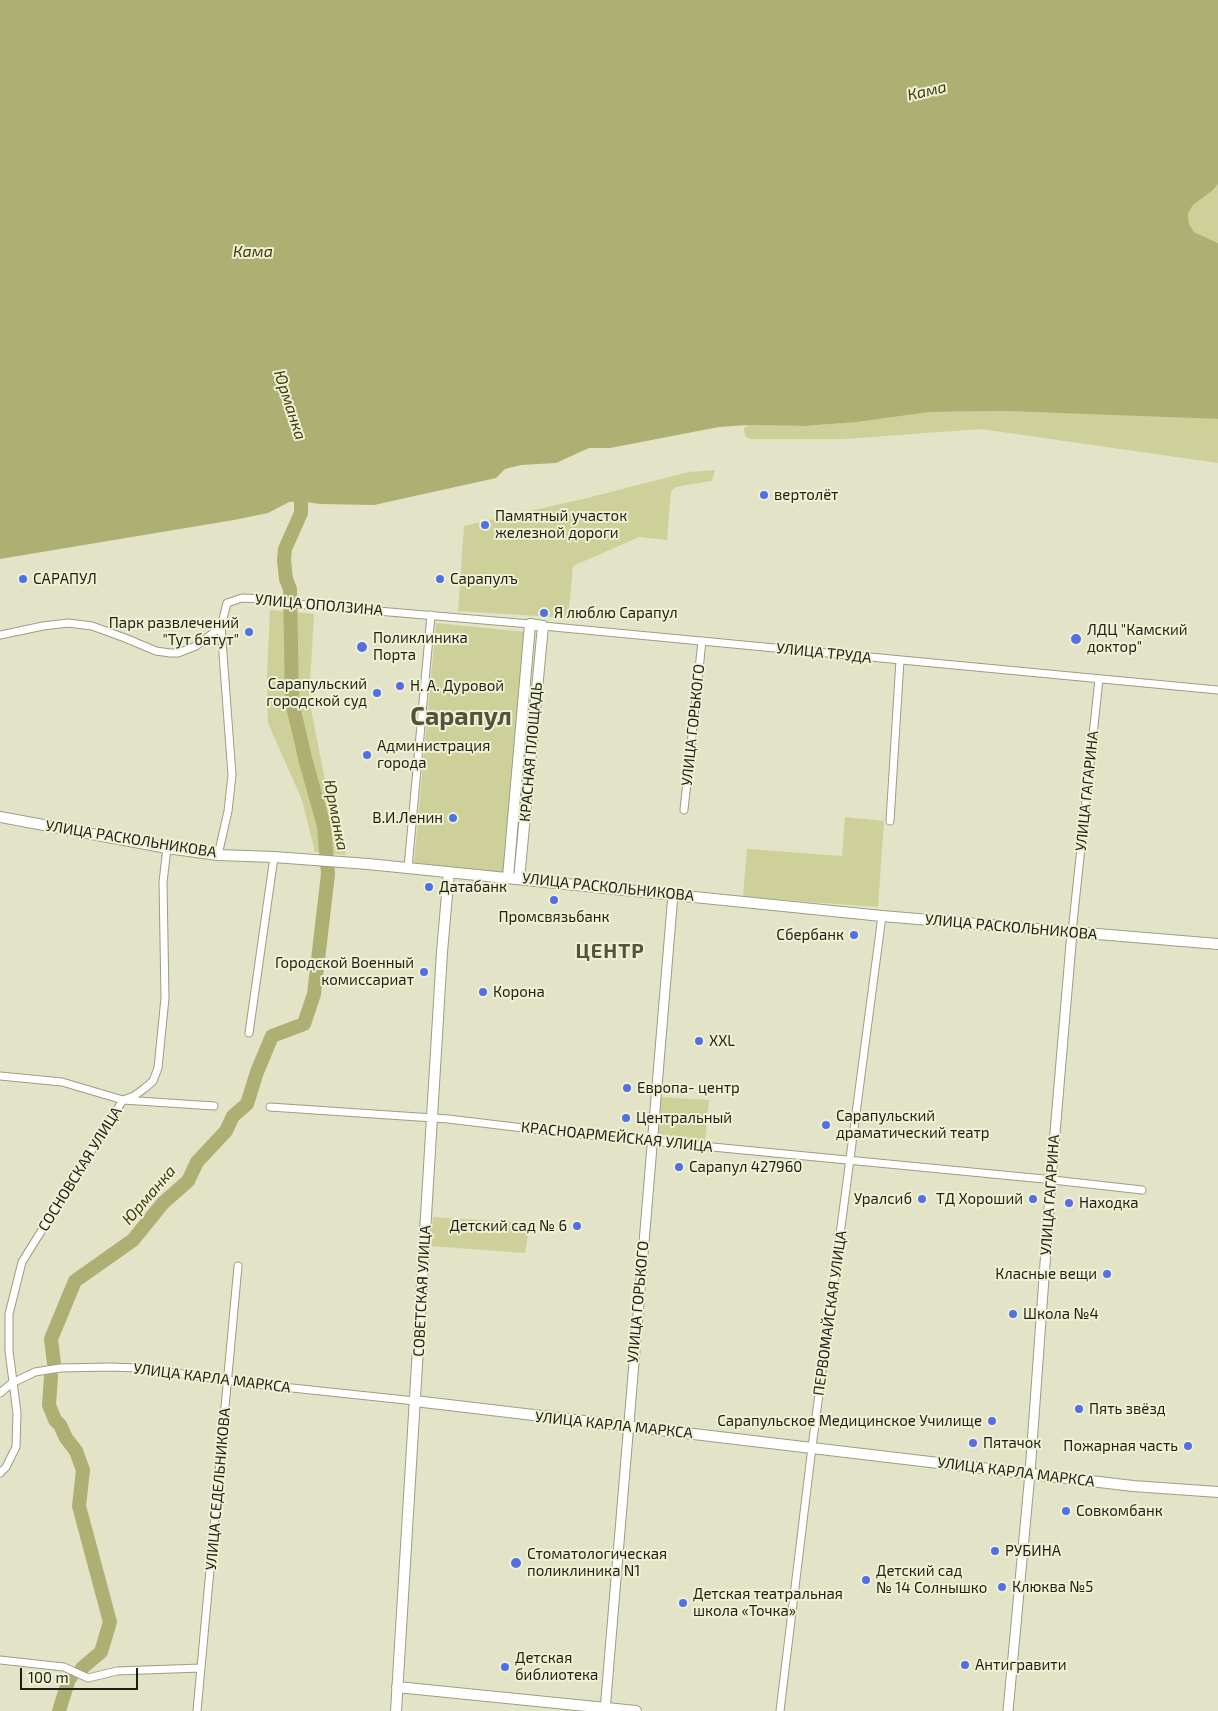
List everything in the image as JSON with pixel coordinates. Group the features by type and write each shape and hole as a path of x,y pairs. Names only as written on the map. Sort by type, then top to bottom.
{"main road":[{"name":"УЛИЦА ТРУДА","path":"530,624 543,626"},
{"name":"КРАСНАЯ ПЛОЩАДЬ","path":"508,877 530,624"},
{"name":"КРАСНАЯ ПЛОЩАДЬ","path":"519,879 543,626"},
{"name":"УЛИЦА РАСКОЛЬНИКОВА","path":"0,817 167,848 218,854 368,864 882,916 1218,944"},
{"name":"СОВЕТСКАЯ УЛИЦА","path":"396,1711 442,952 450,872"},
{"name":"УЛИЦА КАРЛА МАРКСА","path":"416,1401 1133,1486 1218,1492"},
{"path":"397,1687 636,1711"}],"street":[{"name":"УЛИЦА ОПОЛЗИНА","path":"221,627 227,603 242,598 431,615"},
{"path":"408,868 431,615"},
{"name":"УЛИЦА ТРУДА","path":"431,615 530,624"},
{"path":"0,635 68,623 92,626 156,651 178,653 196,646 221,627"},
{"name":"УЛИЦА ТРУДА","path":"543,626 1218,690"},
{"path":"218,854 228,811 232,775 221,627"},
{"name":"УЛИЦА ГОРЬКОГО","path":"684,810 702,641"},
{"path":"890,821 900,660"},
{"name":"УЛИЦА ГАГАРИНА","path":"1008,1711 1030,1473 1051,1180 1072,932 1099,679"},
{"name":"СОСНОВСКАЯ УЛИЦА","path":"0,1473 6,1467 16,1447 18,1413 12,1383 9,1350 9,1314 22,1262 123,1100 134,1096 145,1088 153,1080 158,1068 165,998 162,882 167,848"},
{"path":"249,1033 278,857"},
{"name":"УЛИЦА ГОРЬКОГО","path":"605,1709 627,1426 673,894"},
{"name":"ПЕРВОМАЙСКАЯ УЛИЦА","path":"780,1711 812,1447 882,916"},
{"path":"0,1076 62,1082 123,1100 214,1106"},
{"name":"КРАСНОАРМЕЙСКАЯ УЛИЦА","path":"270,1107 433,1118 1142,1190"},
{"name":"УЛИЦА СЕДЕЛЬНИКОВА","path":"197,1711 238,1266"},
{"name":"УЛИЦА КАРЛА МАРКСА","path":"0,1393 12,1383 35,1372 85,1367 139,1368 264,1385 416,1401"},
{"path":"0,1660 64,1667 88,1678 117,1671 202,1668"}],"shaded area":[{"path":"1218,184 1218,243 1194,232 1189,224 1188,213 1193,205 1212,191"},
{"path":"1004,411 1218,419 1218,463 981,429 844,439 751,439 746,437 744,432 744,428 748,425 805,426 857,422 930,412"},
{"path":"715,470 712,481 676,487 671,491 667,540 639,537 573,566 568,618 458,611 464,526 583,499 689,472"},
{"path":"270,610 314,614 309,699 333,821 346,855 315,852 302,800 268,723 267,675"},
{"path":"436,623 526,632 504,872 414,863"},
{"path":"845,817 884,821 878,907 743,897 747,849 842,856"},
{"path":"658,1097 709,1100 705,1141 656,1134"},
{"path":"433,1217 530,1223 525,1253 430,1246"}],"water":[{"name":"Кама","path":"0,0 1218,0 1218,184 1212,191 1193,205 1188,213 1189,224 1194,232 1218,243 1218,419 1004,411 930,412 857,422 805,426 748,425 719,427 610,448 589,448 556,463 521,465 505,469 496,478 374,505 289,502 268,513 234,520 0,559"}],"waterway":[{"name":"Юрманка","path":"54,1363 51,1339 75,1281 133,1240 163,1203 188,1181 197,1162 226,1131 233,1116 247,1104 257,1072 272,1036 304,1024 314,994 328,874 324,826 292,702 290,589 286,579 284,560 285,549 301,513 301,496 297,483"},
{"name":"Юрманка","path":"51,1376 49,1405 55,1420 76,1451 83,1470 79,1506 110,1622 101,1652 82,1668"},
{"name":"Юрманка","path":"59,1711 71,1677"}],"place":[{"name":"вертолёт","path":"764,495"},
{"name":"Памятный участок железной дороги","path":"485,525"},
{"name":"САРАПУЛ","path":"23,579"},
{"name":"Сарапулъ","path":"440,579"},
{"name":"Я люблю Сарапул","path":"544,613"},
{"name":"Парк развлечений \"Тут батут\"","path":"249,632"},
{"name":"ЛДЦ \"Камский доктор\"","path":"1076,639"},
{"name":"Поликлиника Порта","path":"362,647"},
{"name":"Н. А. Дуровой","path":"400,686"},
{"name":"Сарапульский городской суд","path":"377,693"},
{"name":"Администрация города","path":"367,755"},
{"name":"В.И.Ленин","path":"453,818"},
{"name":"Датабанк","path":"429,887"},
{"name":"Промсвязьбанк","path":"554,900"},
{"name":"Сбербанк","path":"854,935"},
{"name":"Городской Военный комиссариат","path":"424,972"},
{"name":"Корона","path":"483,992"},
{"name":"XXL","path":"699,1041"},
{"name":"Европа- центр","path":"627,1088"},
{"name":"Центральный","path":"626,1118"},
{"name":"Сарапульский драматический театр","path":"826,1125"},
{"name":"Сарапул 427960","path":"679,1167"},
{"name":"Уралсиб","path":"922,1199"},
{"name":"ТД Хороший","path":"1033,1199"},
{"name":"Находка","path":"1069,1203"},
{"name":"Детский сад № 6","path":"577,1226"},
{"name":"Класные вещи","path":"1107,1274"},
{"name":"Школа №4","path":"1013,1314"},
{"name":"Пять звёзд","path":"1079,1409"},
{"name":"Сарапульское Медицинское Училище","path":"992,1421"},
{"name":"Пятачок","path":"973,1443"},
{"name":"Пожарная часть","path":"1188,1446"},
{"name":"Совкомбанк","path":"1066,1511"},
{"name":"РУБИНА","path":"995,1551"},
{"name":"Стоматологическая поликлиника N1","path":"516,1563"},
{"name":"Детский сад № 14 Солнышко","path":"866,1580"},
{"name":"Клюква №5","path":"1002,1587"},
{"name":"Детская театральная школа «Точка»","path":"683,1603"},
{"name":"Антигравити","path":"965,1665"},
{"name":"Детская библиотека","path":"505,1667"}],"district":[{"name":"Сарапул","path":"461,717"},
{"name":"ЦЕНТР","path":"610,951"}]}
